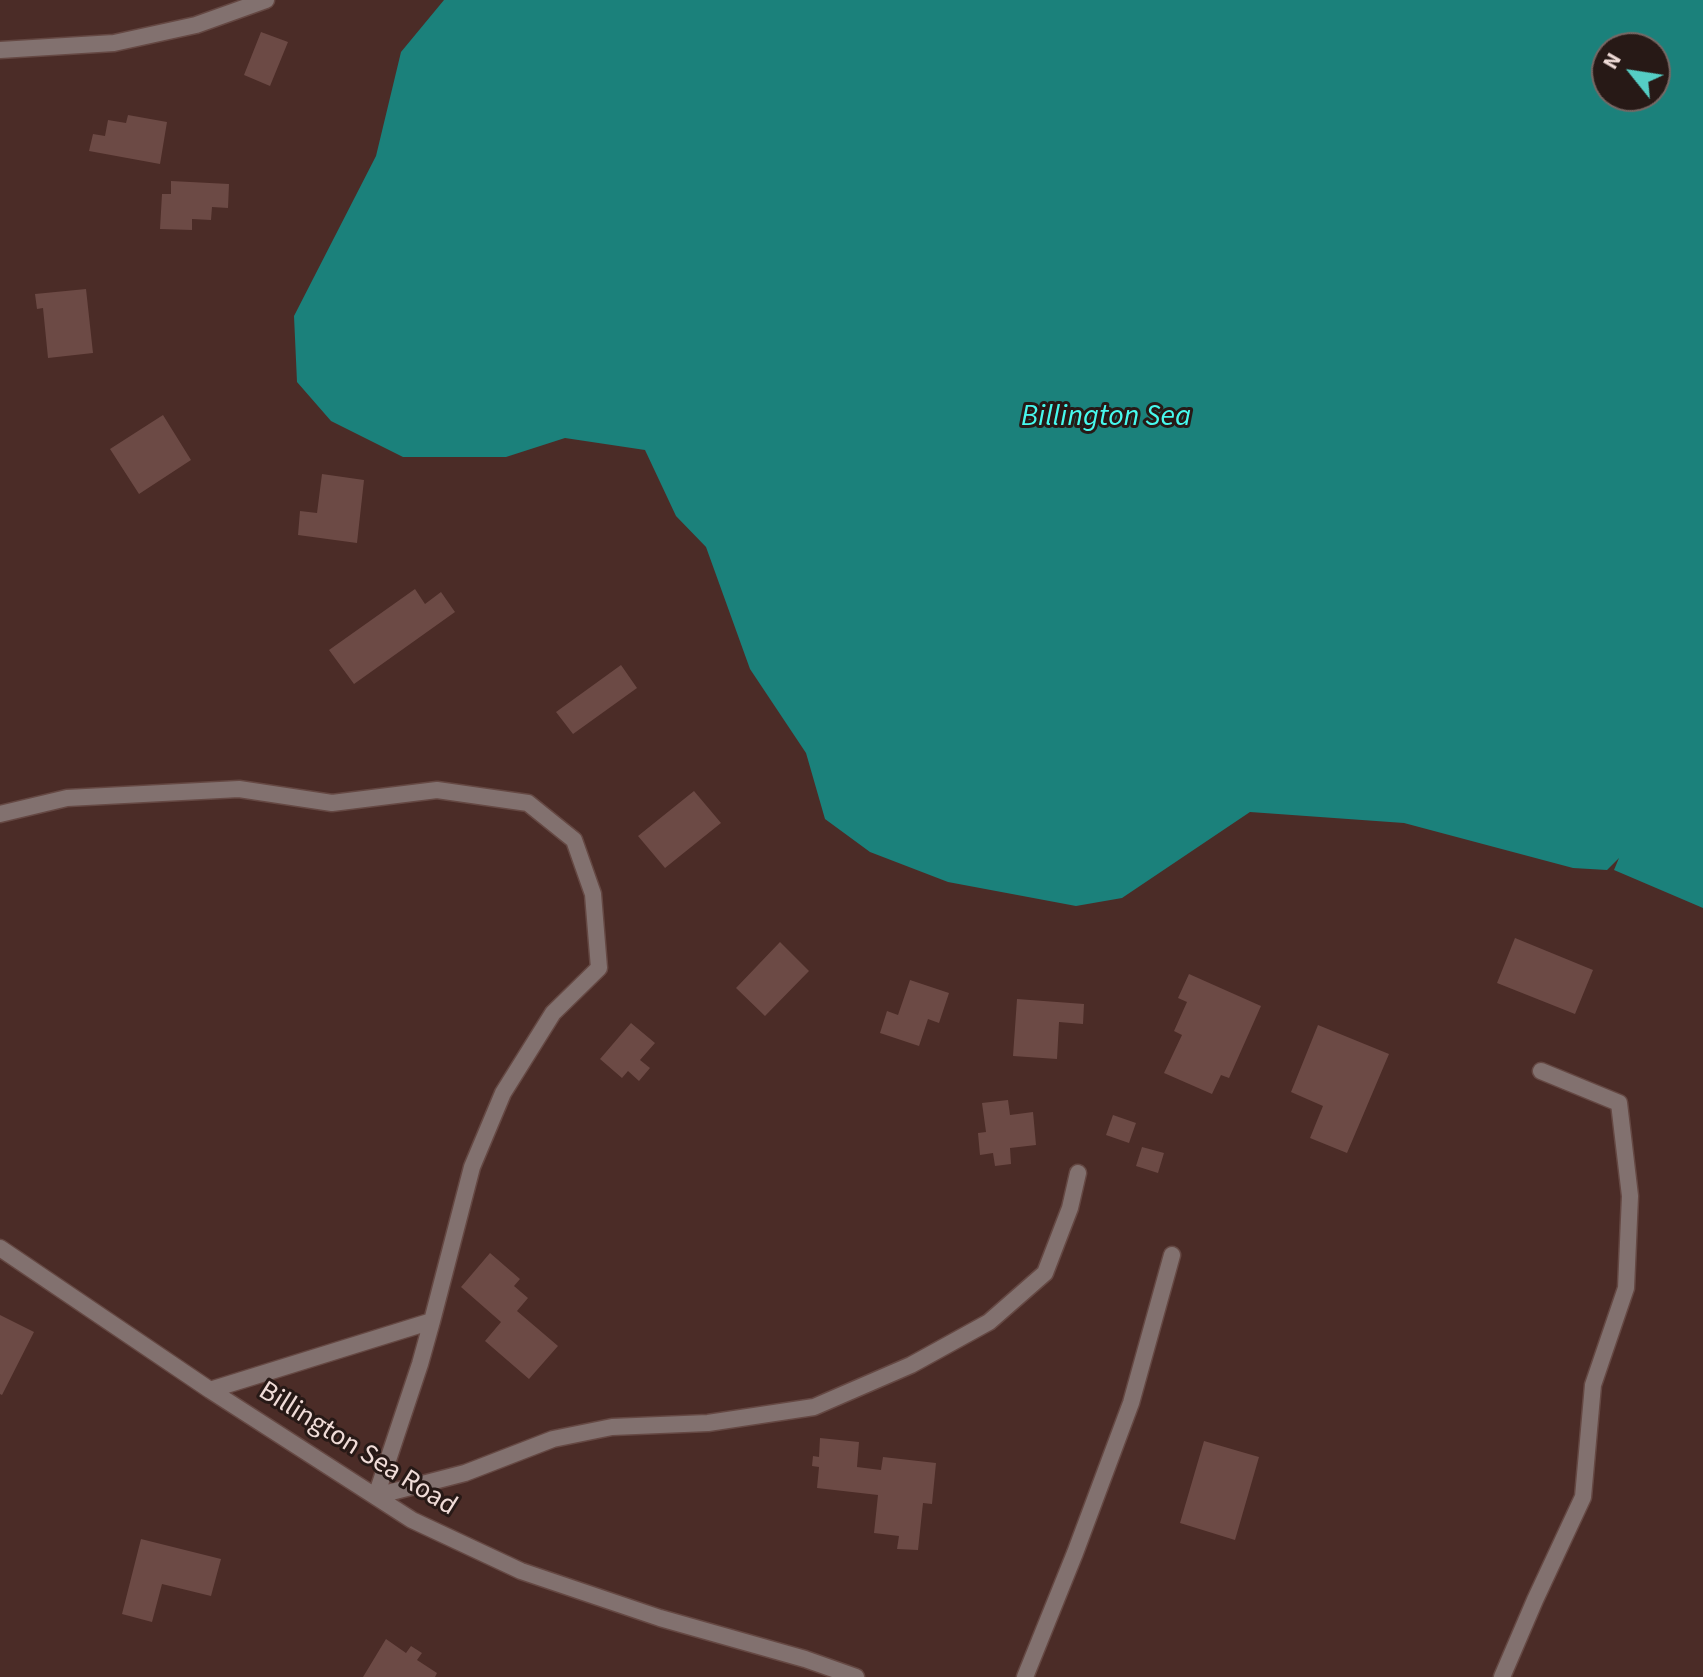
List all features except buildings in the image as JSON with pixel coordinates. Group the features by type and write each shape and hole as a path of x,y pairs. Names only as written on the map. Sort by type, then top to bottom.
{"street":[{"path":"0,50 114,43 196,25 266,0"},
{"path":"0,814 67,798 239,789 332,803 437,790 528,803 574,840 593,894 599,968 553,1013 503,1093 472,1167 420,1364 376,1496"},
{"path":"1502,1677 1583,1497 1593,1385 1626,1288 1630,1196 1619,1103 1541,1071"},
{"path":"376,1496 465,1473 553,1439 612,1427 708,1423 814,1407 911,1365 989,1322 1045,1273 1070,1208 1078,1173"},
{"name":"Billington Sea Road","path":"0,1248 210,1390 412,1520 521,1571 660,1618 805,1659 856,1677"},
{"path":"1025,1677 1131,1403 1172,1255"},
{"path":"210,1390 432,1321"}],"water":[{"name":"Billington Sea","path":"444,0 1703,0 1703,908 1614,870 1619,858 1607,870 1573,868 1404,823 1250,812 1122,898 1076,906 948,882 870,852 825,819 806,753 750,669 706,547 676,516 645,450 565,438 506,457 403,457 331,421 297,382 294,316 376,156 401,52"}]}
